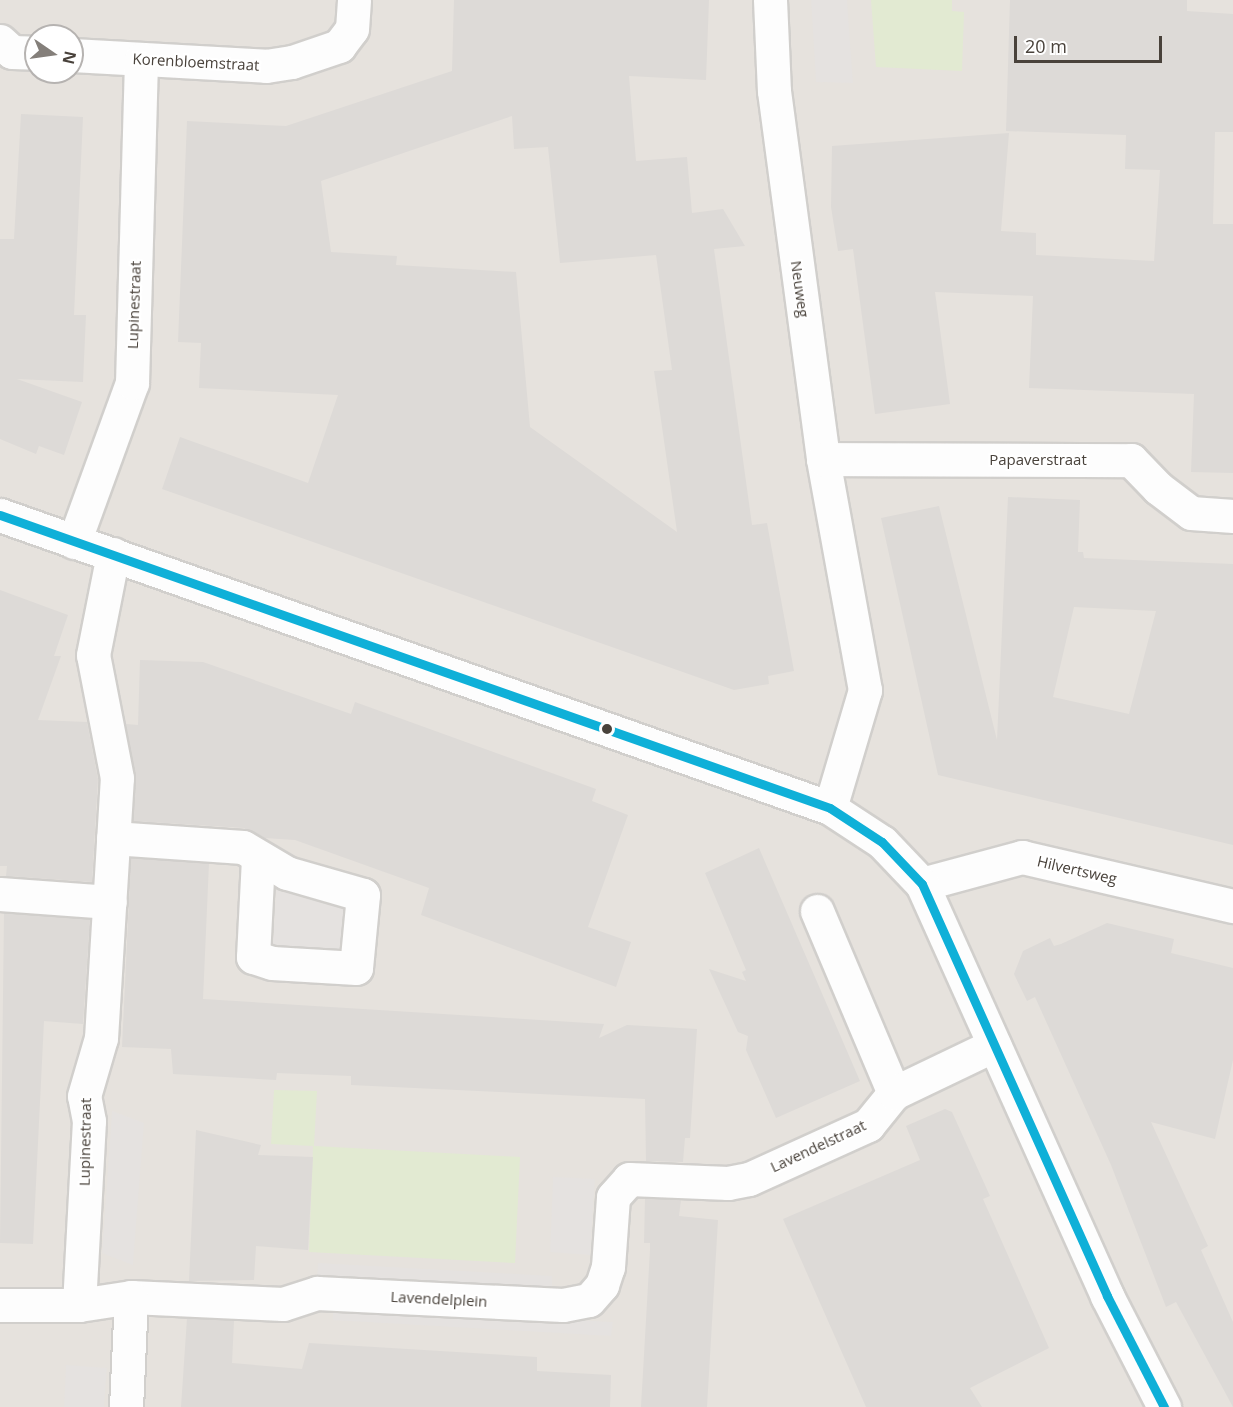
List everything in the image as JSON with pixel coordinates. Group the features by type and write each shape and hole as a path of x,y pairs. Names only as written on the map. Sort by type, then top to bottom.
{"street":[{"name":"Korenbloemstraat","path":"84,56 266,66 292,62 339,46 352,29 354,0"},
{"name":"Neuweg","path":"770,0 774,91 823,459 865,690 830,808"},
{"path":"0,41 12,52 24,52"},
{"name":"Lupinestraat","path":"74,542 132,383 141,58"},
{"name":"Papaverstraat","path":"823,459 1131,460 1158,488 1191,513 1233,516"},
{"path":"0,515 830,808 882,842 922,884 1107,1296 1164,1407"},
{"name":"Lupinestraat","path":"79,1305 89,1121 84,1096 101,1038 117,778 93,656 113,554"},
{"path":"113,838 243,847 287,873 372,896 356,968 272,963 253,957 258,857"},
{"name":"Hilvertsweg","path":"922,884 1022,857 1233,906"},
{"path":"0,894 110,902"},
{"path":"817,911 894,1093"},
{"name":"Lavendelstraat","path":"656,1180 749,1179 868,1125 894,1093 994,1045"},
{"name":"Lavendelplein","path":"131,1297 283,1304 317,1293 563,1305 589,1300 602,1285 608,1267 617,1187 628,1179 656,1180"},
{"path":"0,1305 79,1305 131,1297 126,1407"}],"shaded area":[{"path":"0,0 1233,0 1233,1407 0,1407"},
{"path":"811,0 847,0 853,83 816,82"},
{"path":"277,878 353,898 346,962 272,958"},
{"path":"112,1111 144,1123 133,1265 102,1253"},
{"path":"553,1177 595,1179 590,1255 550,1252"},
{"path":"318,1263 552,1276 552,1288 317,1275"},
{"path":"333,1306 613,1322 611,1336 333,1320"},
{"path":"66,1365 107,1368 104,1407 64,1407"}],"green space":[{"path":"871,0 952,0 952,11 964,12 962,71 876,67"},
{"path":"274,1090 317,1091 314,1146 520,1157 515,1263 309,1252 313,1146 271,1144"}],"building":[{"path":"454,0 709,0 706,80 629,76 636,161 687,157 692,213 723,209 745,246 714,249 752,525 767,523 794,671 768,676 769,684 734,690 162,489 180,437 308,483 338,395 199,388 201,343 178,342 187,121 286,126 452,71","holes":["512,116 514,149 548,147 560,263 656,255 672,370 654,371 677,532 530,427 516,272 396,265 397,256 331,252 321,181"]},
{"path":"1010,0 1187,0 1187,11 1233,14 1233,132 1215,132 1213,224 1233,224 1233,473 1191,472 1194,394 1029,388 1033,296 935,292 950,404 875,414 853,249 838,251 831,207 832,146 1009,133 1001,231 1036,233 1036,255 1154,261 1160,170 1125,169 1126,135 1006,131"},
{"path":"21,114 83,117 74,315 86,315 83,382 17,379 82,402 64,455 39,446 36,454 0,439 0,239 14,239"},
{"path":"1008,497 1080,500 1078,552 1083,552 1084,558 1233,564 1233,845 938,775 881,518 939,506 997,740","holes":["1074,607 1156,611 1129,714 1053,697"]},
{"path":"0,590 68,615 54,656 61,656 38,720 87,722 98,779 92,882 6,876 7,866 0,866"},
{"path":"140,660 203,662 351,714 355,702 596,789 592,801 628,815 588,927 631,942 616,987 421,915 429,888 295,840 265,838 244,828 133,821 135,775 126,724 138,725"},
{"path":"759,848 860,1081 776,1118 746,1050 748,1036 738,1032 709,969 746,981 742,972 746,970 705,873"},
{"path":"131,858 209,863 203,999 604,1024 599,1038 627,1025 697,1029 690,1138 685,1138 683,1162 646,1161 645,1099 351,1085 351,1076 277,1073 276,1080 173,1074 171,1049 122,1047"},
{"path":"4,913 90,919 83,1024 44,1021 33,1244 0,1243"},
{"path":"1107,923 1174,939 1171,953 1233,968 1233,1060 1215,1139 1151,1122 1208,1246 1201,1250 1233,1322 1233,1407 1176,1302 1166,1307 1111,1165 1035,997 1027,1001 1014,974 1023,951 1050,938 1054,946 1061,944"},
{"path":"945,1109 952,1112 990,1196 983,1199 1049,1348 970,1388 982,1407 866,1407 783,1219 920,1160 906,1126"},
{"path":"196,1130 261,1145 258,1155 313,1157 308,1250 256,1246 254,1280 189,1281"},
{"path":"645,1198 681,1200 679,1216 718,1220 707,1407 641,1407 650,1250 650,1243 644,1243"},
{"path":"187,1318 234,1321 232,1363 302,1369 309,1343 537,1357 537,1371 611,1375 610,1407 181,1407"}],"transit line":[{"path":"0,515 830,808 882,842 922,884 1107,1296 1164,1407"}]}
